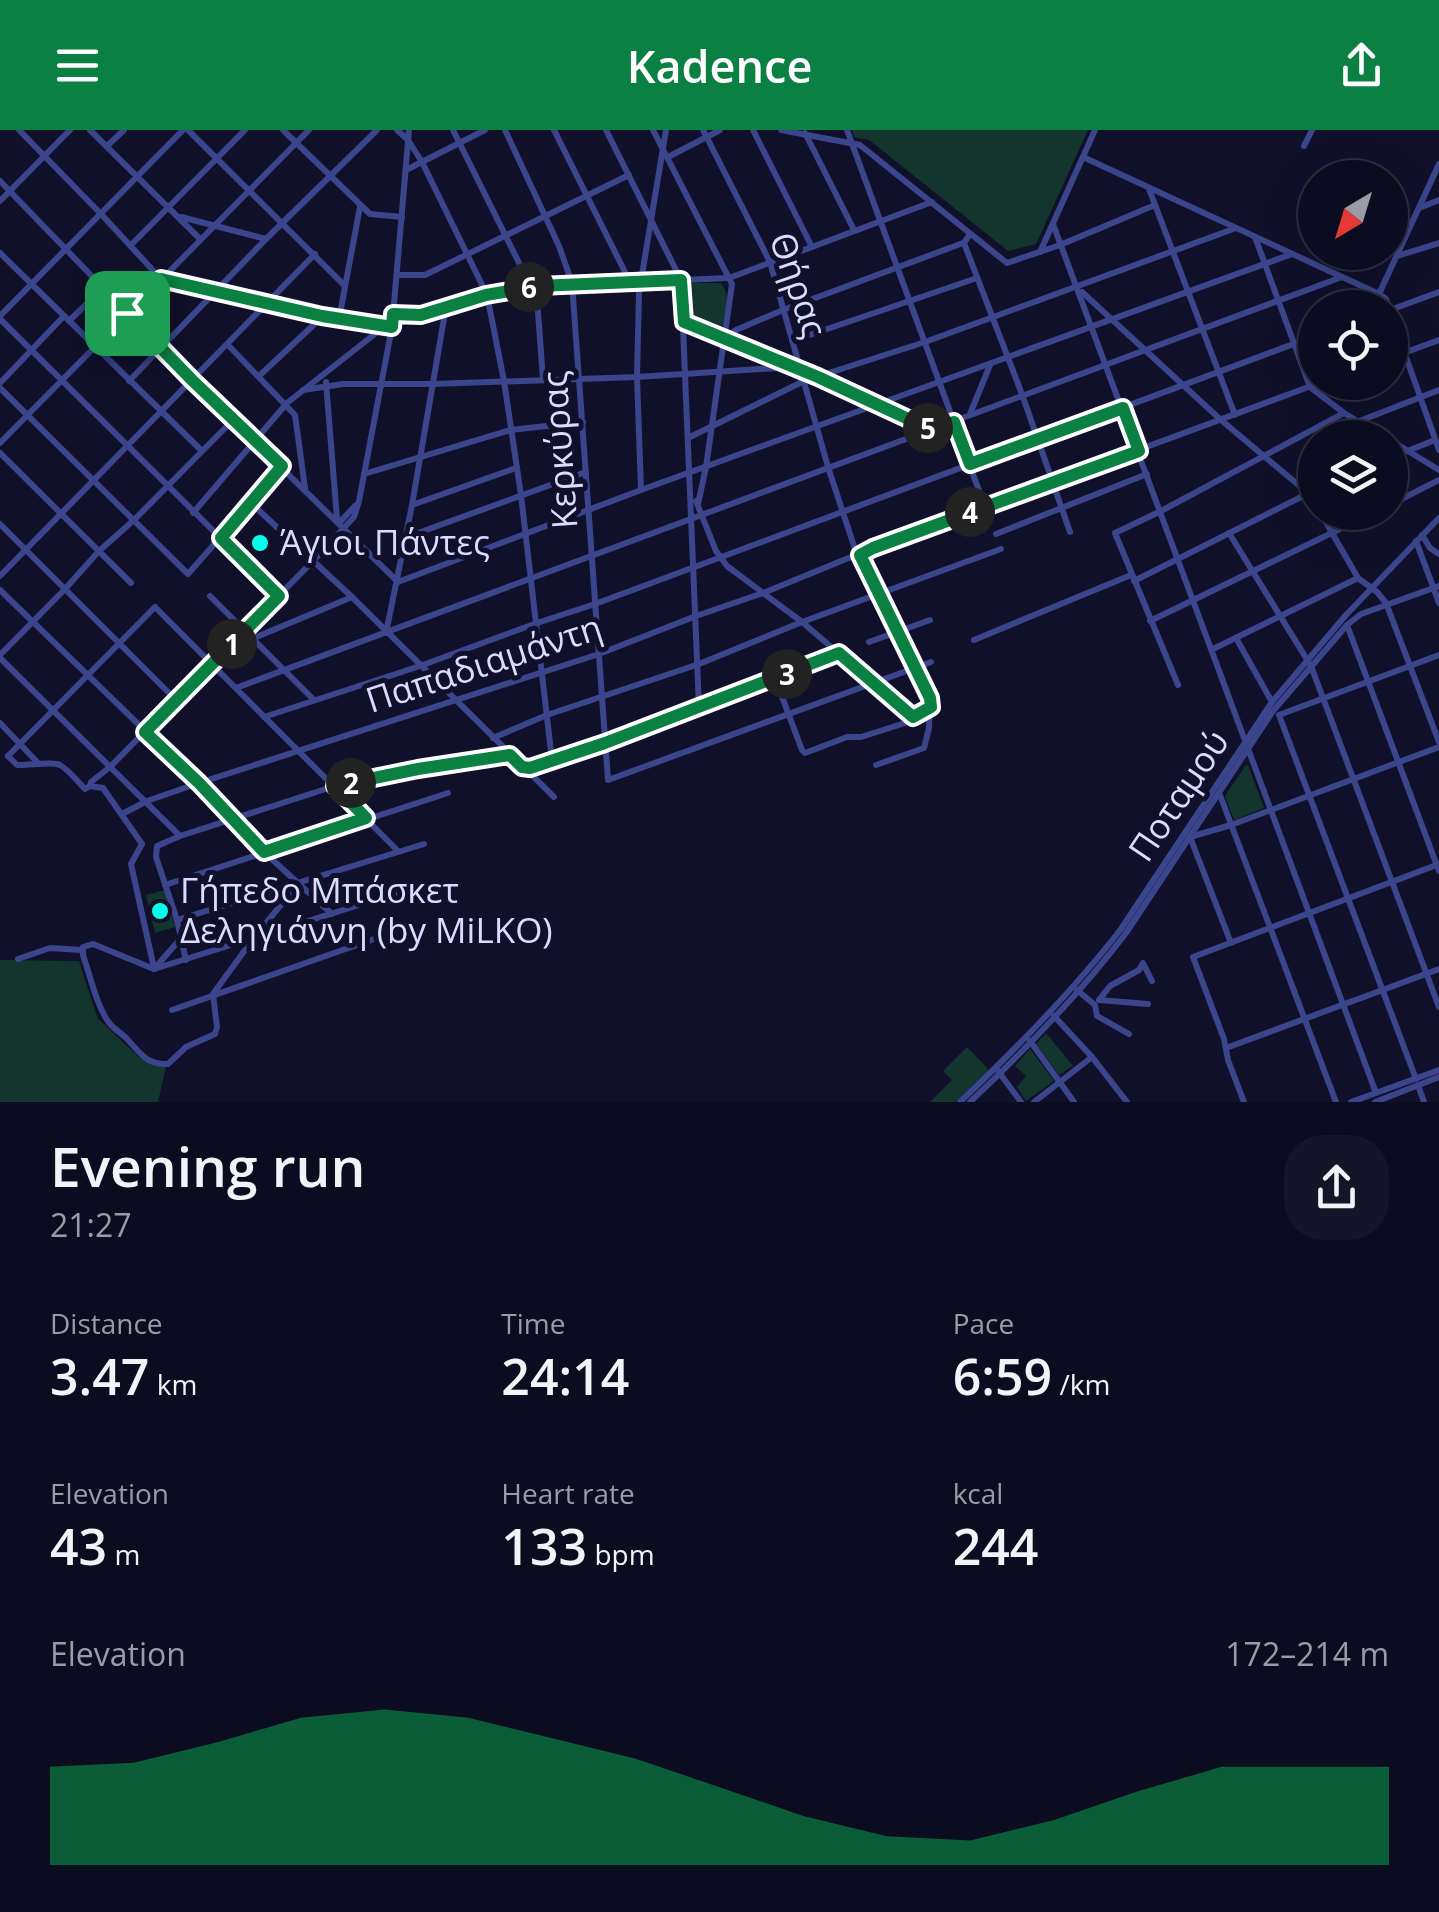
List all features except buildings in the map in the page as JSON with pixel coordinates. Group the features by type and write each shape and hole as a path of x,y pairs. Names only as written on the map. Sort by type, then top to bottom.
{"street":[{"path":"19,130 161,279 267,305 388,326"},
{"path":"0,201 70,130"},
{"path":"90,130 200,240"},
{"path":"107,146 124,130"},
{"path":"279,596 0,317 186,130 345,286"},
{"path":"131,245 245,130"},
{"path":"283,130 370,214 402,218"},
{"path":"0,443 309,130"},
{"path":"129,381 377,130"},
{"path":"397,130 422,162 486,295 504,380 521,494 552,760"},
{"path":"90,786 312,562 340,524 354,517 393,314 409,130"},
{"path":"454,130 539,308 543,379"},
{"path":"406,170 485,130"},
{"name":"Κερκύρας","path":"505,130 572,283 608,780 788,713"},
{"path":"554,130 630,282"},
{"path":"606,130 681,280 700,707"},
{"path":"653,130 732,284 698,504"},
{"path":"641,490 637,377 641,281 666,130"},
{"path":"667,157 704,133 720,130"},
{"path":"753,130 812,247"},
{"path":"782,130 851,142 868,150 1003,262 1040,253 1156,206"},
{"path":"847,130 985,507"},
{"path":"1040,253 1096,130"},
{"path":"1304,146 1312,130"},
{"path":"804,132 854,230"},
{"name":"Θήρας","path":"704,133 770,262 797,368 842,513 931,707"},
{"path":"1083,157 1370,290"},
{"path":"1408,231 1439,164"},
{"path":"397,275 425,275 629,175"},
{"path":"0,181 160,348 398,582"},
{"path":"1148,187 1235,415"},
{"path":"1419,208 1439,200"},
{"path":"393,314 421,315 486,295 531,287 728,278 932,202"},
{"path":"338,319 361,206"},
{"path":"180,217 266,239"},
{"path":"1053,224 1377,1099"},
{"path":"688,438 804,381 925,342 1236,228"},
{"path":"723,338 783,310 964,243 970,234"},
{"path":"1255,237 1298,355"},
{"path":"964,243 1070,532"},
{"path":"1408,252 1439,243"},
{"path":"0,253 201,450"},
{"path":"0,576 315,254"},
{"path":"398,582 1292,254"},
{"path":"236,688 1342,277"},
{"path":"792,342 977,278"},
{"path":"1078,287 1221,420 1298,482"},
{"path":"103,288 32,350 0,385 188,574 282,466"},
{"path":"1408,303 1439,292"},
{"path":"386,633 446,307"},
{"path":"260,376 322,316"},
{"path":"684,322 818,377 932,430"},
{"path":"194,513 287,404 388,326"},
{"path":"1408,351 1439,340"},
{"path":"264,717 720,559 1298,342"},
{"path":"228,345 287,404 297,420 305,489"},
{"path":"1408,363 1439,450"},
{"path":"970,416 991,364"},
{"path":"303,390 328,385 637,377 797,368"},
{"path":"322,374 328,385 340,524"},
{"path":"1362,420 1439,390"},
{"name":"Παπαδιαμάντη","path":"122,814 199,783 599,654 1298,391"},
{"path":"1327,400 1354,420"},
{"path":"1178,685 1115,533 1344,413"},
{"path":"180,836 0,656 99,551 233,420"},
{"path":"364,474 510,430 583,422"},
{"path":"1408,450 1437,440"},
{"path":"1408,450 1439,470"},
{"path":"0,453 131,583"},
{"path":"412,506 516,468"},
{"path":"406,537 586,472"},
{"path":"996,534 1148,474"},
{"path":"1408,496 1439,480"},
{"name":"Παπαδιαμάντη","path":"860,555 941,528 1040,487"},
{"path":"690,492 720,559 802,622 913,717"},
{"path":"974,640 1178,558 1298,499"},
{"path":"251,502 554,797"},
{"name":"Ποταμού","path":"970,1102 1121,929 1248,744 1276,713 1309,663 1372,588 1439,518"},
{"path":"0,524 176,700"},
{"path":"1231,943 1190,838 1439,745 1386,603 1358,578 1331,530"},
{"path":"1150,621 1341,530"},
{"path":"1229,533 1309,663 1439,1008"},
{"path":"1419,538 1439,554"},
{"path":"1419,538 1439,603"},
{"path":"492,738 1000,549"},
{"path":"1213,649 1358,578"},
{"name":"Ποταμού","path":"960,1102 1030,1042 1126,933 1219,794 1272,702 1360,614 1436,587"},
{"path":"0,590 199,783 264,852 332,914"},
{"path":"210,596 314,700"},
{"path":"254,638 352,598"},
{"path":"154,969 131,864 142,844 122,814 103,788 85,788 60,765 17,765 6,755 22,744 155,607 398,852"},
{"path":"868,642 930,620"},
{"path":"1244,1102 1193,957 1438,867 1347,626"},
{"path":"1236,638 1272,702"},
{"path":"526,769 605,743 839,653"},
{"path":"1424,1102 1276,713 1439,656"},
{"path":"788,713 932,662"},
{"path":"775,678 804,752 905,724 931,707"},
{"path":"876,765 924,748 931,707"},
{"path":"0,723 40,764"},
{"path":"186,960 156,857 157,846 335,786 510,755"},
{"path":"166,885 448,793"},
{"path":"1219,794 1336,1102"},
{"path":"176,920 424,844"},
{"path":"82,950 106,1018 137,1052 152,1062 172,1063 186,1046 215,1034 212,994 298,884"},
{"path":"82,950 86,944 93,944 154,969 423,885"},
{"path":"172,1010 394,932"},
{"path":"154,969 181,938"},
{"path":"18,959 50,948 82,950"},
{"path":"1129,1034 1097,1016 1097,1002 1110,986 1139,970 1142,963 1152,981"},
{"path":"1226,1048 1439,969"},
{"path":"1078,990 1097,1002 1148,1004"},
{"path":"1054,1016 1127,1102"},
{"path":"1030,1042 1074,1102"},
{"path":"1034,1102 1092,1057"},
{"path":"998,1071 1021,1102"},
{"path":"1351,1102 1377,1099 1439,1074"}],"green space":[{"path":"852,130 1088,130 1036,244 1008,251 869,140 854,137"},
{"path":"686,283 720,283 724,288 726,306 721,332 686,318"},
{"path":"1248,765 1264,808 1234,820 1225,796"},
{"name":"Γήπεδο Μπάσκετ Δεληγιάννη (by MiLKO)","path":"165,890 175,927 155,933 146,895"},
{"path":"0,960 79,961 98,1019 140,1058 166,1066 158,1102 0,1102"},
{"path":"1046,1033 1073,1066 1059,1075 1036,1044"},
{"path":"967,1047 990,1071 955,1102 930,1102 952,1080 943,1071"},
{"path":"1030,1049 1054,1081 1026,1101 1017,1087 1026,1076 1015,1066"}],"place":[{"name":"Άγιοι Πάντες","path":"260,543"},
{"name":"Γήπεδο Μπάσκετ Δεληγιάννη (by MiLKO)","path":"160,911"}],"route":[{"path":"161,279 267,305 392,327 393,314 421,315 486,295 531,287 681,280 684,322 818,377 932,430 954,422 970,464 1123,408 1139,451 860,555 930,698 931,707 913,717 839,653 530,768 522,767 510,755 335,786 366,818 264,852 145,732 279,596 221,538 282,466 127,313 161,279"}]}
